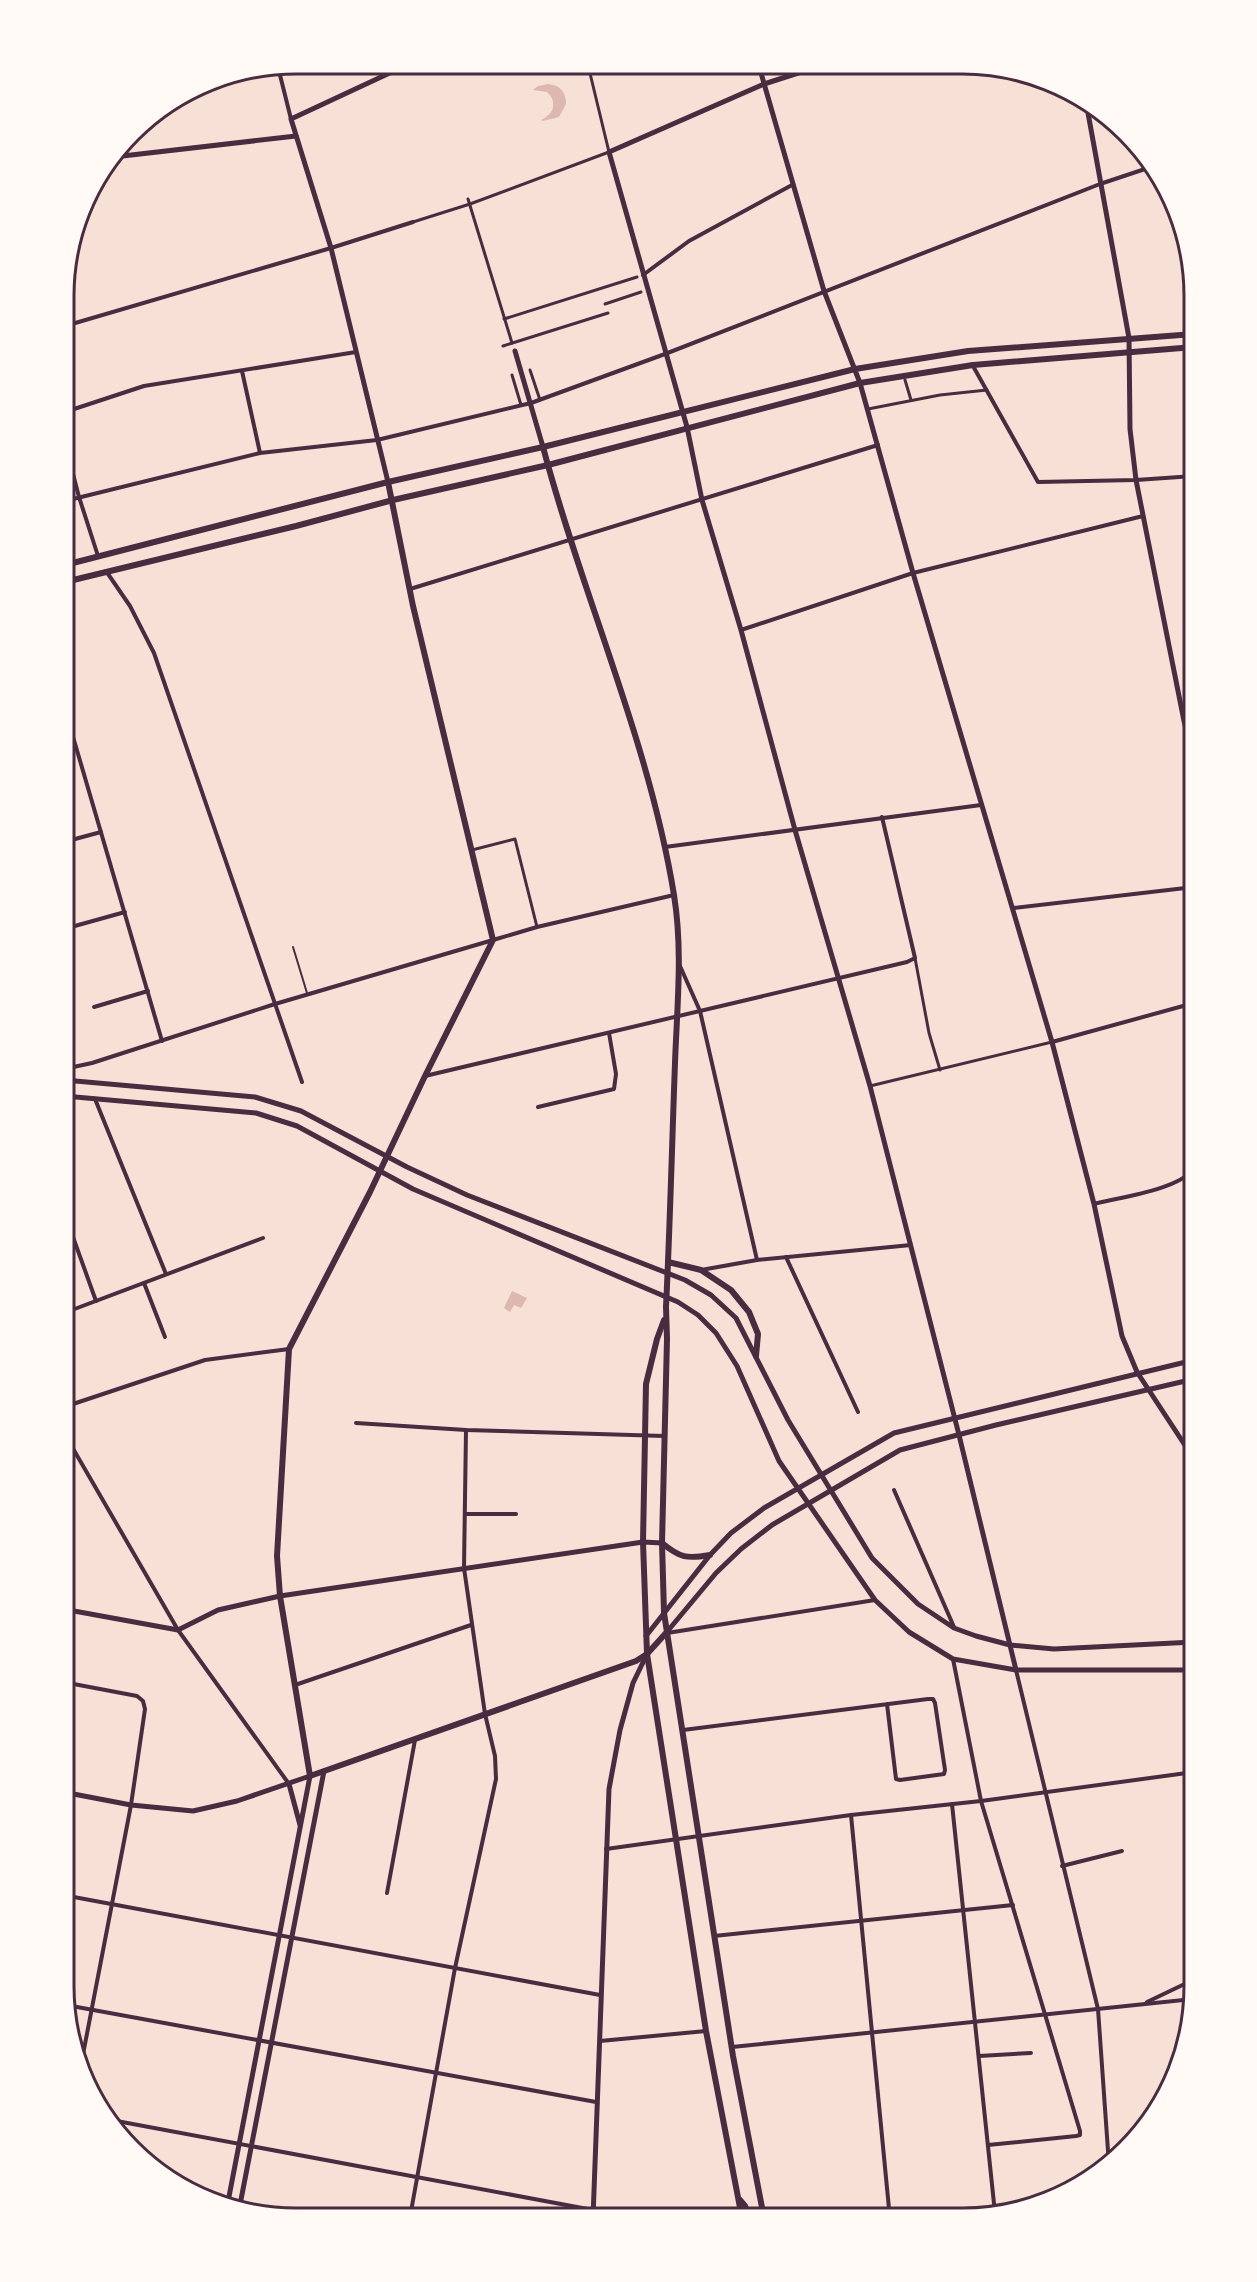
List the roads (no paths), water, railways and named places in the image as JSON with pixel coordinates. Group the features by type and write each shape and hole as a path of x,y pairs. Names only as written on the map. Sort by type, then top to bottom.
{"main road":[{"path":"761,74 824,291 860,382 879,444 913,573 1052,1042 1094,1204 1122,1336 1137,1372 1184,1444"},
{"path":"795,74 764,84 609,152 640,276 683,411 702,500 870,1086 955,1417 1016,1670"},
{"path":"229,2198 310,1776 280,1596 277,1556 289,1349 370,1192 424,1076 493,940 357,352 331,248 291,118 382,75"},
{"path":"1088,113 1129,338 1130,429 1136,480 1184,721"},
{"path":"123,156 296,136"},
{"path":"74,563 388,482 543,447 855,369 968,351 1184,335"},
{"path":"74,580 393,500 548,465 860,382 973,365 1184,348"},
{"path":"515,351 570,540 636,737 665,847 674,895 680,965 676,1017 666,1307 662,1543 664,1613 713,1936 763,2208"},
{"path":"74,1081 255,1097 301,1111 407,1167 467,1195 685,1280 711,1295 736,1318 788,1420 872,1558 918,1604 954,1628 1010,1645 1054,1649 1184,1642"},
{"path":"74,1097 256,1113 297,1126 413,1189 678,1302 698,1315 716,1333 737,1366 779,1461 875,1600 909,1632 953,1659 1016,1670 1184,1670"},
{"path":"668,1263 700,1270 731,1290 749,1312 758,1334 756,1356"},
{"path":"666,1316 657,1339 646,1384 643,1542 647,1653 706,2031 741,2208"},
{"path":"646,1636 710,1555 731,1533 765,1508 894,1433 1184,1362"},
{"path":"74,1794 131,1804 193,1811 237,1801 636,1661 666,1633 716,1572 741,1549 772,1525 900,1450 1184,1381"},
{"path":"74,1611 178,1630 218,1610 280,1596 643,1542 662,1543 676,1554 691,1558 710,1555"},
{"path":"593,2208 609,1789 620,1730 633,1683 647,1653"},
{"path":"241,2202 324,1771"},
{"path":"289,1784 300,1827"},
{"path":"740,2200 746,2208"}],"street":[{"path":"280,74 291,118"},
{"path":"74,323 331,248 470,204 609,152 590,74"},
{"path":"74,498 260,453 377,440 531,403 665,354 1100,184 1144,169"},
{"path":"504,319 640,276 689,241 792,185"},
{"path":"468,199 512,343"},
{"path":"605,304 641,292"},
{"path":"503,346 608,313"},
{"path":"74,409 144,386 357,352"},
{"path":"973,365 1038,482 1184,477"},
{"path":"242,370 260,453"},
{"path":"530,370 540,400"},
{"path":"512,375 521,405"},
{"path":"906,380 911,400"},
{"path":"868,409 911,400 987,390"},
{"path":"410,589 879,444"},
{"path":"74,478 98,556"},
{"path":"741,630 913,573 1144,516"},
{"path":"106,571 130,606 154,653 302,1082"},
{"path":"74,740 162,1041"},
{"path":"665,847 981,805"},
{"path":"882,818 915,958 929,1033 940,1070"},
{"path":"74,839 101,832"},
{"path":"472,850 515,839 537,927"},
{"path":"1013,908 1184,888"},
{"path":"74,1066 537,927 674,895"},
{"path":"74,926 125,912"},
{"path":"424,1076 907,962 915,958"},
{"path":"680,965 700,1011 757,1260"},
{"path":"94,1007 148,991"},
{"path":"870,1086 1052,1042 1184,1005"},
{"path":"537,1107 614,1089 616,1074 609,1033"},
{"path":"94,1099 166,1274"},
{"path":"1094,1204 1174,1184 1184,1178"},
{"path":"74,1309 263,1238"},
{"path":"74,1240 96,1301"},
{"path":"700,1270 757,1260 911,1245"},
{"path":"786,1257 858,1412"},
{"path":"144,1283 165,1337"},
{"path":"74,1404 205,1360 289,1349"},
{"path":"356,1423 466,1430 664,1436"},
{"path":"412,2208 455,1968 496,1779 495,1756 485,1714 464,1568 466,1430"},
{"path":"74,1449 178,1630 289,1784"},
{"path":"894,1490 954,1628"},
{"path":"465,1514 516,1514"},
{"path":"666,1633 875,1600"},
{"path":"295,1685 471,1625"},
{"path":"953,1659 981,1801 1080,2135 988,2145"},
{"path":"1016,1670 1098,2009 1108,2153"},
{"path":"74,1684 137,1696 143,1701 145,1709 131,1804 83,2052"},
{"path":"683,1730 887,1704 933,1700 944,1759 944,1774 896,1779 887,1704"},
{"path":"387,1893 416,1739"},
{"path":"605,1849 851,1815 981,1801 1184,1773"},
{"path":"952,1804 994,2206"},
{"path":"851,1815 889,2208"},
{"path":"1062,1866 1122,1851"},
{"path":"74,1897 600,1995"},
{"path":"713,1936 1013,1905"},
{"path":"1143,2004 1184,1985"},
{"path":"732,2047 1183,2000"},
{"path":"74,2006 596,2102"},
{"path":"598,2041 706,2031"},
{"path":"979,2056 1031,2053"},
{"path":"119,2121 582,2208"}],"lane":[{"path":"293,947 308,994"}]}
